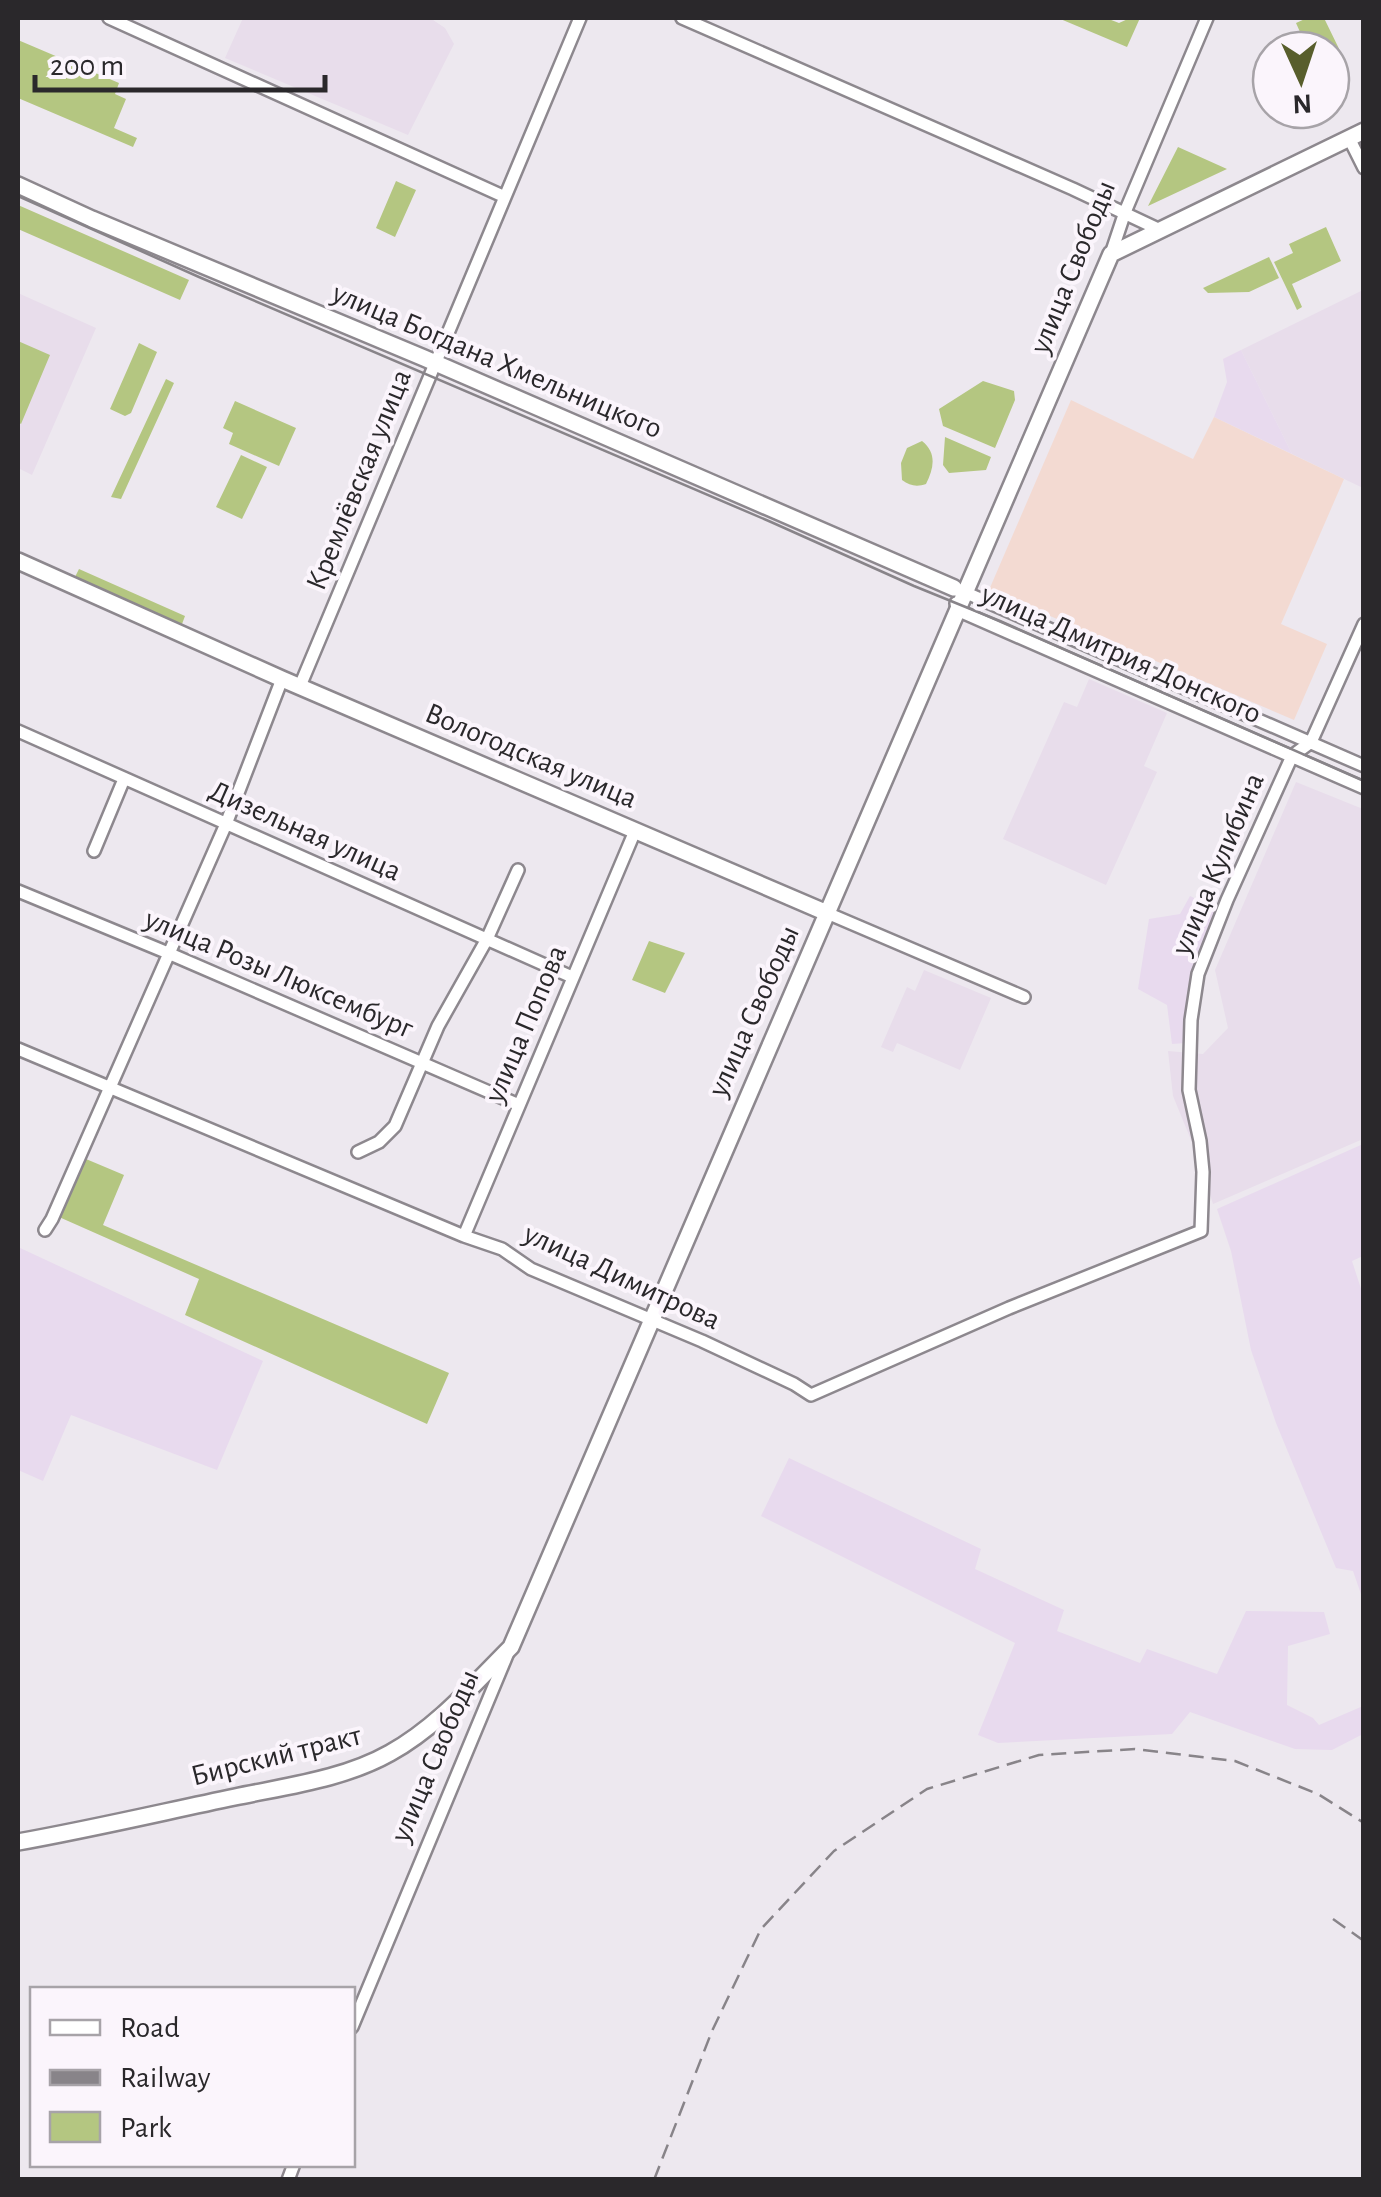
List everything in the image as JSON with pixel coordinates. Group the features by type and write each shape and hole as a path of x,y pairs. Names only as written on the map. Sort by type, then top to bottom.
{"main road":[{"path":"1111,254 1356,134"},
{"name":"улица Богдана Хмельницкого","path":"18,185 960,590"},
{"name":"улица Свободы","path":"511,1647 957,610 960,590 1111,254"},
{"name":"Вологодская улица","path":"18,561 827,913"},
{"name":"Бирский тракт","path":"18,1842 317,1779 364,1765 388,1755 421,1733 511,1647"}],"street":[{"path":"108,18 505,197"},
{"name":"Кремлёвская улица","path":"300,686 580,18"},
{"path":"682,18 1158,229"},
{"name":"улица Свободы","path":"1111,254 1125,212 1208,18"},
{"path":"1356,134 1364,168"},
{"name":"улица Дмитрия Донского","path":"960,590 1364,766"},
{"name":"улица Дмитрия Донского","path":"957,610 1364,788"},
{"path":"1292,756 1311,742 1364,624"},
{"path":"45,1230 226,824 282,679"},
{"name":"Дизельная улица","path":"18,735 572,977"},
{"name":"улица Кулибина","path":"1201,1232 1203,1172 1188,1090 1198,974 1292,756"},
{"path":"94,851 124,779"},
{"name":"улица Попова","path":"464,1236 635,831"},
{"path":"358,1152 379,1142 395,1126 438,1026 487,939 518,870"},
{"name":"улица Розы Люксембург","path":"18,891 519,1105"},
{"name":"Вологодская улица","path":"827,913 1024,997"},
{"name":"улица Димитрова","path":"18,1049 502,1249 531,1269 650,1319 811,1395 1010,1308 1201,1232"},
{"name":"улица Свободы","path":"355,2020 511,1647"}],"shaded area":[{"path":"243,18 430,18 445,28 454,44 408,135 225,58"},
{"path":"1363,290 1363,488 1292,454 1241,350"},
{"path":"18,293 96,328 32,475 18,468"},
{"path":"1241,350 1292,454 1214,417 1227,382 1223,359"},
{"path":"1071,400 1193,459 1214,417 1344,479 1281,624 1327,644 1294,720 989,590"},
{"path":"1089,679 1167,713 1144,766 1157,772 1106,885 1003,839 1064,702 1077,707"},
{"path":"1296,782 1363,809 1363,1139 1213,1204 1173,1096 1168,1051 1203,1054 1228,1028 1215,970"},
{"path":"1190,896 1216,908 1190,990 1186,1043 1172,1044 1167,1005 1138,989 1149,919 1180,914"},
{"path":"924,970 991,998 960,1070 897,1043 893,1052 881,1047 907,987 915,991"},
{"path":"1363,1144 1363,1256 1352,1261 1364,1298 1363,1600 1353,1571 1336,1568 1276,1423 1251,1350 1231,1251 1217,1209"},
{"path":"18,1247 263,1361 217,1470 71,1415 43,1481 18,1470"},
{"path":"789,1458 981,1549 975,1569 1064,1610 1057,1631 1140,1663 1147,1649 1217,1674 1246,1611 1324,1612 1330,1634 1288,1646 1287,1705 1319,1725 1363,1706 1363,1734 1332,1750 1295,1749 1190,1712 1172,1734 998,1743 978,1735 1015,1643 761,1516"}],"green space":[{"path":"1058,18 1106,18 1119,23 1140,18 1127,47"},
{"path":"1324,18 1330,30 1299,30 1296,23"},
{"path":"18,40 119,83 115,94 126,99 114,128 137,138 133,147 18,98"},
{"path":"1178,147 1227,169 1148,206"},
{"path":"396,181 416,190 395,237 376,228"},
{"path":"18,205 189,280 180,300 18,229"},
{"path":"1326,227 1341,261 1292,284 1302,307 1297,310 1274,262 1293,253 1289,244"},
{"path":"1269,257 1279,278 1249,292 1208,293 1203,288"},
{"path":"18,341 50,355 21,424 18,422"},
{"path":"139,343 157,352 131,413 125,416 110,409"},
{"path":"166,379 174,383 121,499 111,497"},
{"path":"983,381 1014,391 1015,400 995,448 943,426 939,409"},
{"path":"235,401 296,428 279,466 229,444 233,433 223,428"},
{"path":"945,437 991,457 986,470 949,473 943,465"},
{"path":"922,441 932,456 932,467 926,484 908,484 902,480 901,463 907,448"},
{"path":"241,455 267,467 242,519 216,507"},
{"path":"79,569 185,616 182,624 75,577"},
{"path":"649,941 685,953 665,993 632,980"},
{"path":"86,1159 124,1175 103,1225 449,1373 427,1424 185,1315 199,1279 59,1217"}],"tram line":[{"path":"18,196 1364,781"}],"railway":[{"path":"654,2180 712,2031 761,1929 834,1851 927,1789 1039,1755 1135,1749 1235,1761 1318,1794 1364,1823"},
{"path":"1333,1919 1364,1941"}]}
